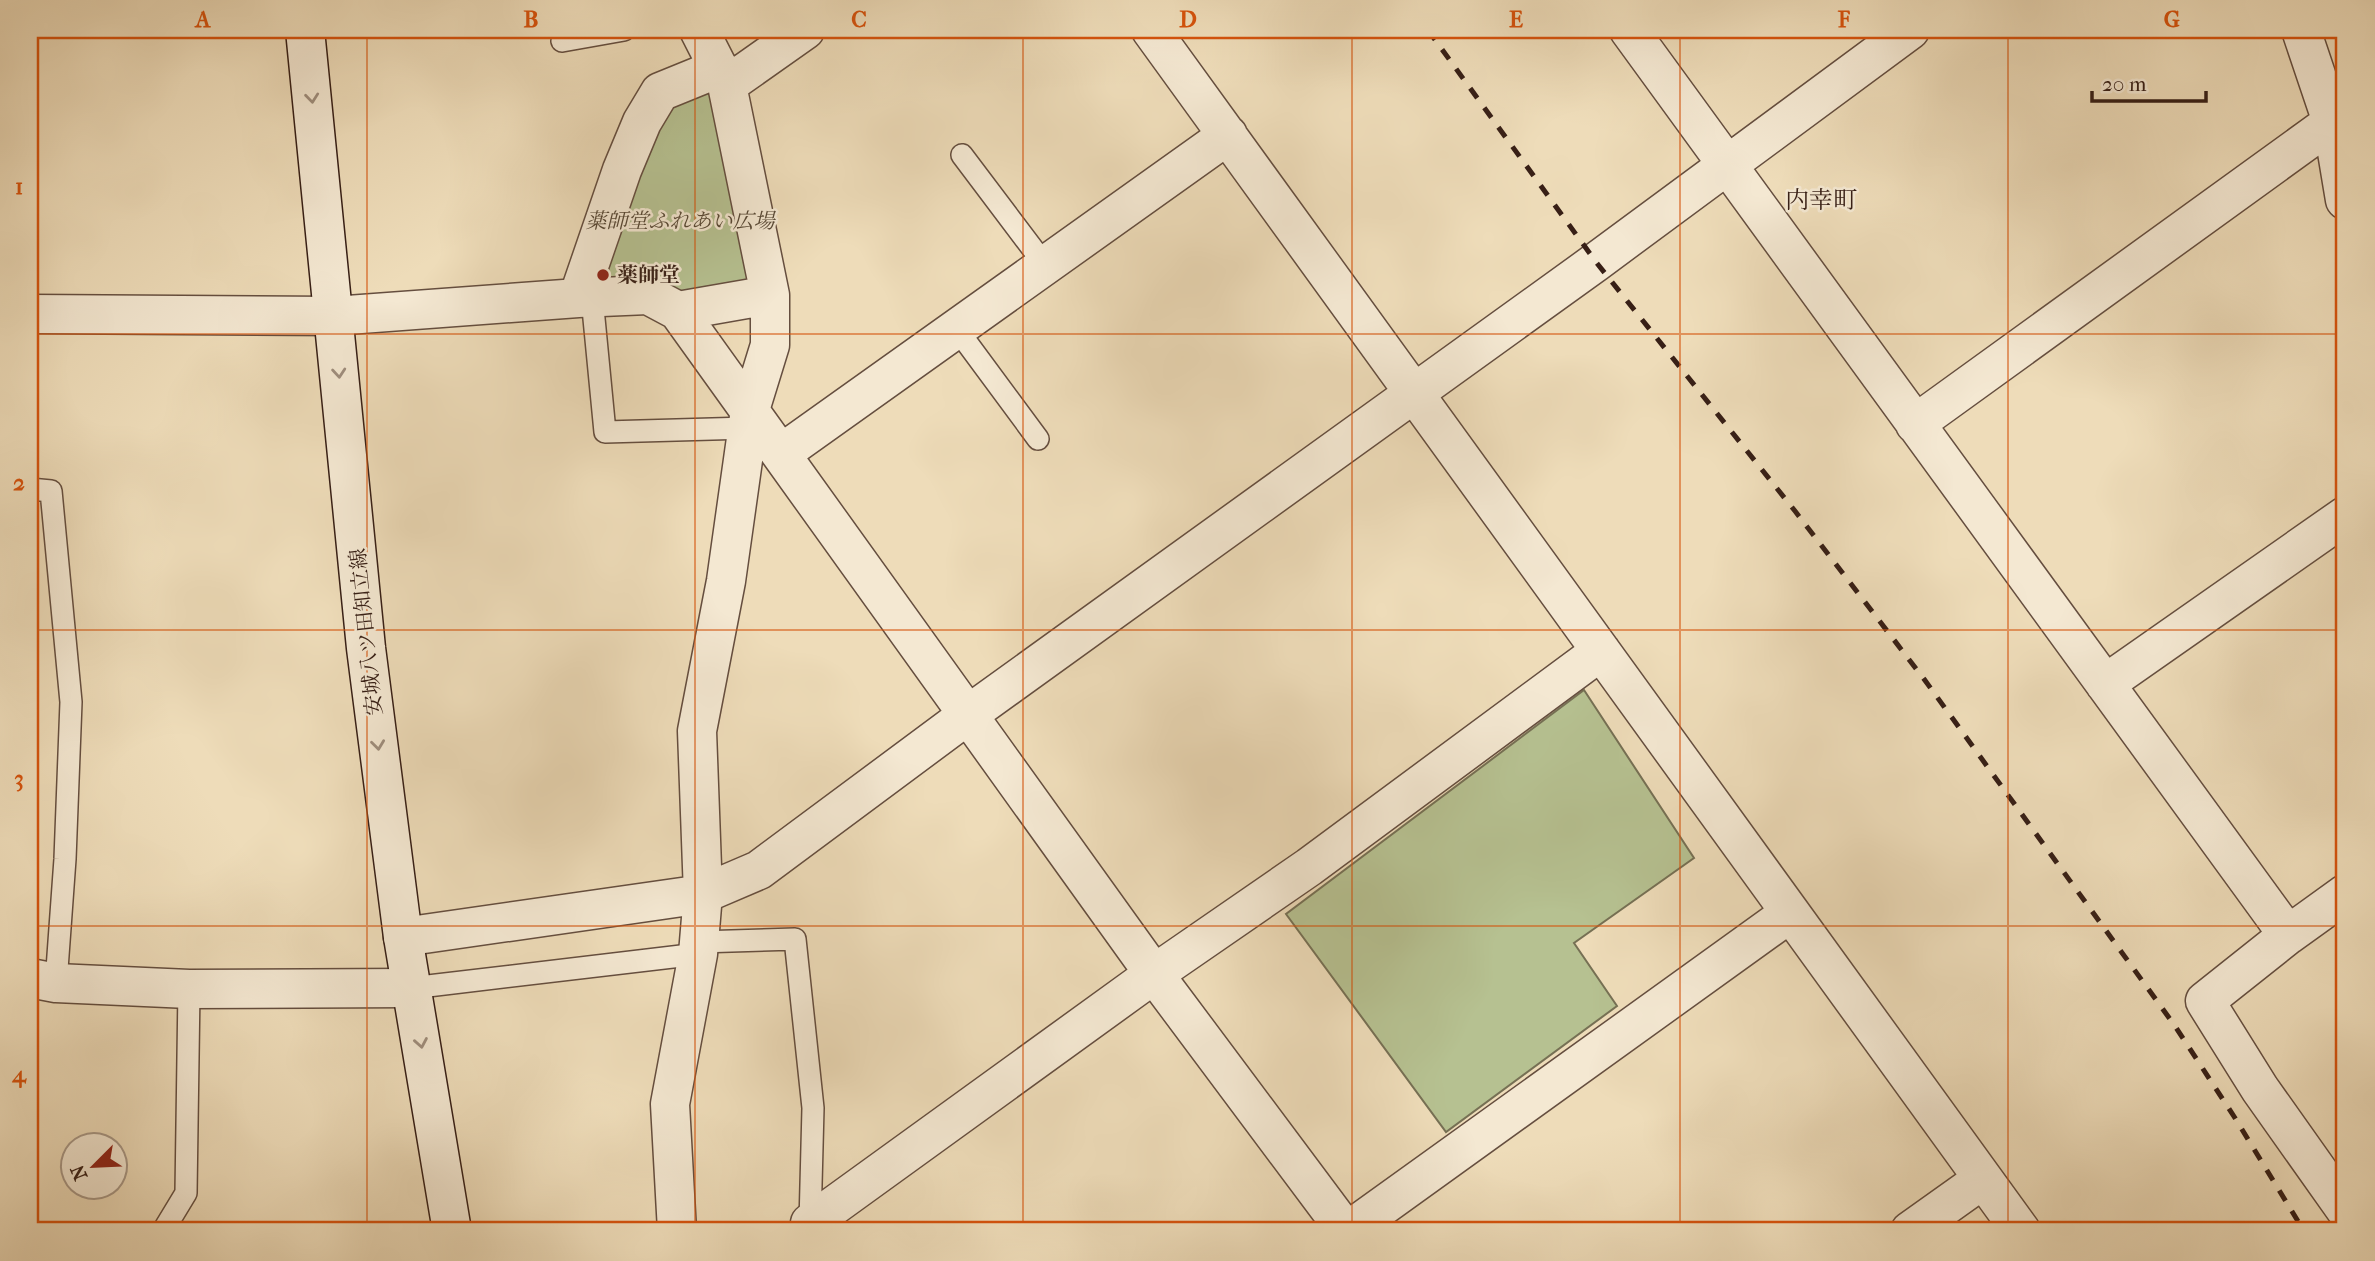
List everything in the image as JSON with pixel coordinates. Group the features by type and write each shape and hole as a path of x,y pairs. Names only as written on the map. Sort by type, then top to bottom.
{"street":[{"name":"安城八ツ田知立線","path":"305,30 366,648 411,988 452,1231"},
{"path":"677,1231 670,1104 699,948 703,894 697,731 726,581 749,419 770,345 770,295 723,77 699,30"},
{"path":"585,298 622,170 660,92 723,77 805,30"},
{"path":"1151,30 2021,1231"},
{"path":"1629,30 2288,935"},
{"path":"404,937 703,894 759,870 969,714 1596,262 1910,30"},
{"path":"2301,30 2339,117 2345,200"},
{"path":"1915,424 2339,117"},
{"path":"782,453 1228,135"},
{"path":"30,314 334,316 648,295 678,311 749,419 782,453 1154,974 1347,1231 1790,913"},
{"path":"678,311 770,295"},
{"path":"2105,684 2345,516"},
{"path":"810,1223 1154,974 1309,867 1601,651"},
{"path":"2345,894 2205,1001 2260,1089 2345,1209"},
{"path":"43,981 189,989 411,988"},
{"path":"1910,1231 1983,1179"}],"lane":[{"path":"562,41 624,30"},
{"path":"962,155 1045,265"},
{"path":"585,298 605,432 749,419"},
{"path":"956,328 1038,439"},
{"path":"30,489 51,491 71,702 65,859 43,981"},
{"path":"411,988 699,948 795,939 813,1108 810,1223"},
{"path":"163,1231 186,1193 189,989"}],"green space":[{"name":"薬師堂ふれあい広場","path":"714,79 757,281 680,294 594,284 667,96"},
{"path":"1584,690 1694,858 1574,943 1617,1006 1446,1132 1286,914"}],"railway":[{"path":"1428,30 1596,262 1795,511 1924,679 2175,1026 2304,1231"}],"place":[{"name":"薬師堂","path":"603,275"}],"district":[{"name":"内幸町","path":"1821,200"}]}
